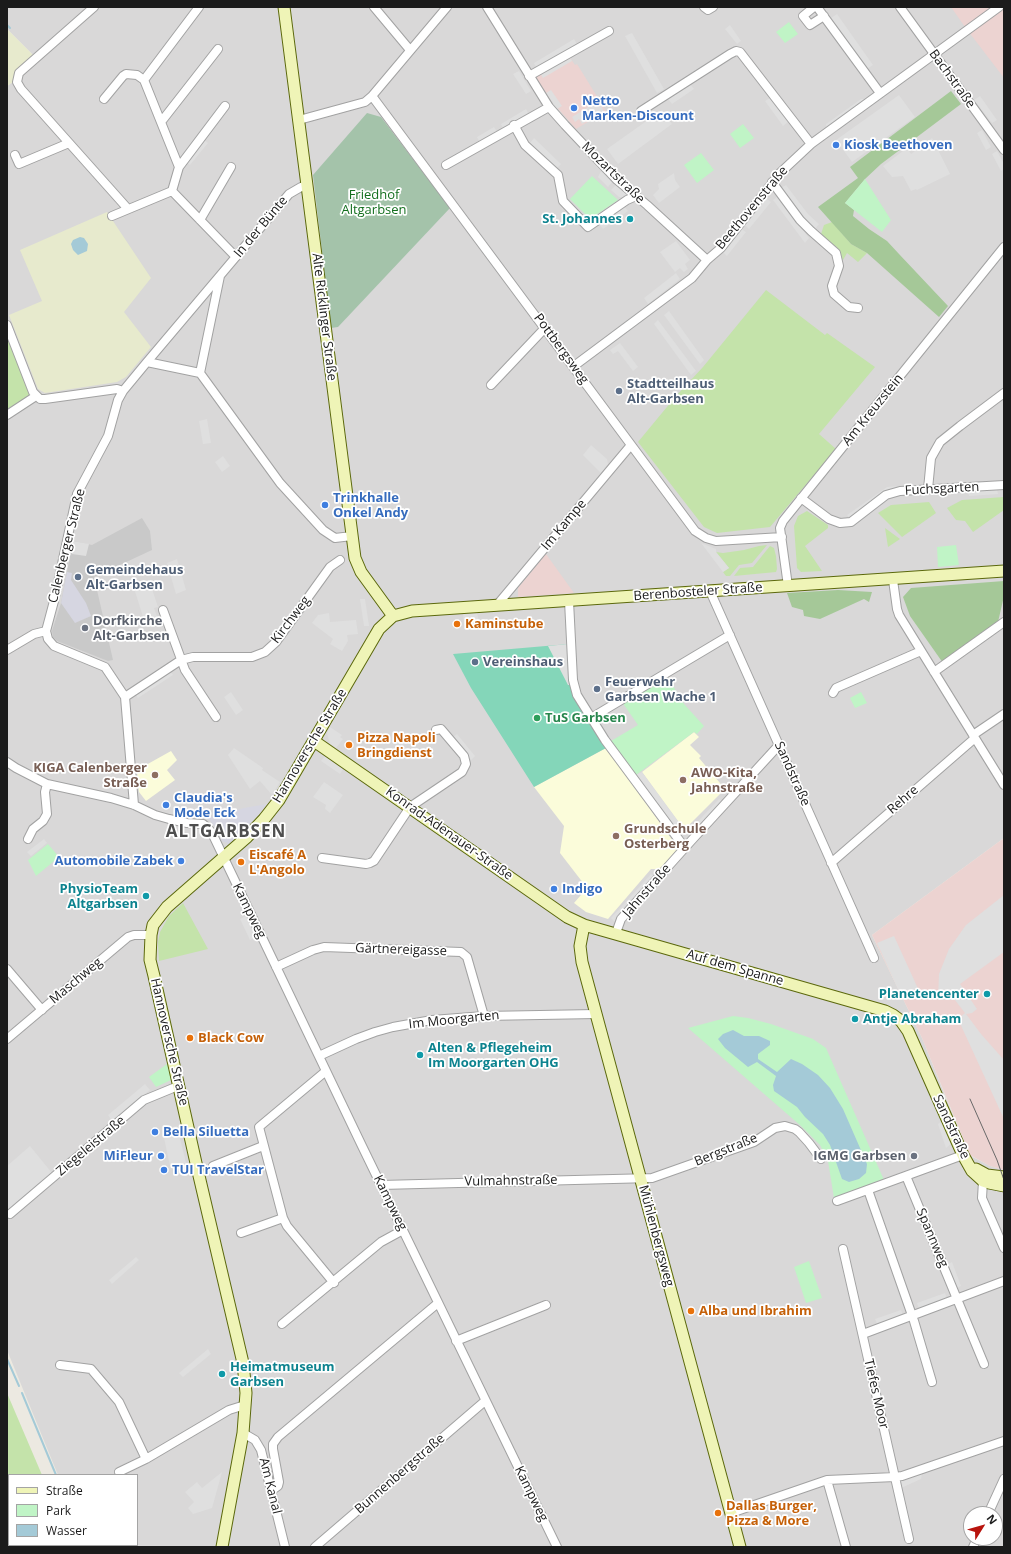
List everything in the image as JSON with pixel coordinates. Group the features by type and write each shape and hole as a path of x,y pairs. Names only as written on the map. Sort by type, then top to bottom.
{"street":[{"path":"94,7 19,73 18,84 128,209"},
{"path":"144,80 199,7"},
{"name":"Alte Ricklinger Straße","path":"284,7 352,536 358,566 393,616"},
{"path":"374,7 410,50"},
{"path":"299,120 365,102 372,96 447,7"},
{"name":"Mozartstraße","path":"486,7 549,107 601,163 707,260"},
{"path":"814,7 803,16 810,25 824,16"},
{"path":"817,7 880,93"},
{"name":"Bachstraße","path":"900,7 1004,150"},
{"name":"Beethovenstraße","path":"574,366 692,278 707,260 721,248 772,182 811,144 999,7"},
{"path":"529,76 609,31"},
{"path":"161,122 218,49"},
{"path":"641,111 736,51 742,54 811,144"},
{"path":"104,99 126,74 136,75 144,80 178,167"},
{"name":"Pottbergsweg","path":"372,96 574,366 695,531 706,538 716,541 782,537"},
{"path":"172,191 178,167 225,106"},
{"path":"446,165 514,125 549,107"},
{"path":"514,125 525,145 558,175 563,201 588,227 627,200 636,196"},
{"path":"15,155 19,164 69,142"},
{"path":"200,220 231,166"},
{"path":"772,182 800,220 836,253 838,266 832,286 834,294 849,307 858,308"},
{"name":"In der Bünte","path":"147,362 289,194 301,186 307,185"},
{"path":"112,216 172,191"},
{"path":"172,191 236,257"},
{"name":"Am Kreuzstein","path":"788,586 780,528 783,521 1004,247"},
{"name":"In der Bünte","path":"200,373 220,276"},
{"path":"7,326 33,392 36,396 45,399 117,388 123,391"},
{"path":"491,385 545,328"},
{"path":"147,362 200,373 280,483 318,524 330,536 335,538 352,536"},
{"name":"Calenberger Straße","path":"46,631 56,594 78,494 108,436 118,400 123,391 147,362"},
{"path":"928,489 931,458 940,442 1004,393"},
{"path":"7,415 36,396"},
{"name":"Im Kampe","path":"497,605 631,444"},
{"name":"Fuchsgarten","path":"801,498 829,519 840,523 851,522 891,493 900,490 1004,485"},
{"name":"Kirchweg","path":"125,697 181,660 193,657 252,657 265,652 276,642 330,567 340,560"},
{"name":"Berenbosteler Straße","path":"393,616 407,611 1004,572"},
{"path":"893,580 899,615 1004,785"},
{"name":"Sandstraße","path":"710,591 874,958"},
{"path":"569,601 574,686 581,703 604,740 685,848"},
{"path":"163,610 184,670 216,716"},
{"name":"Hannoversche Straße","path":"222,1547 243,1433 245,1405 243,1362 150,960 150,935 153,925 167,906 247,837 270,812 291,783 375,633 393,616"},
{"path":"934,672 1004,622"},
{"path":"7,650 34,634 46,631 48,639 54,646 105,667 125,697 134,805"},
{"path":"591,718 730,635"},
{"path":"833,693 836,688 921,651"},
{"name":"Rehre","path":"831,863 974,737 1004,714"},
{"path":"322,858 366,864 374,861 410,807 462,772 465,768 466,761 459,750 441,729 436,730"},
{"name":"Konrad-Adenauer-Straße","path":"314,741 567,917 584,925"},
{"name":"Jahnstraße","path":"616,933 622,920 779,745"},
{"path":"7,762 47,784 111,798 134,805 155,815 206,826 212,833 223,858"},
{"path":"28,839 33,829 43,821 47,814 45,792 47,784"},
{"name":"Kampweg","path":"223,858 557,1547"},
{"name":"Auf dem Spanne","path":"584,925 885,1011"},
{"name":"Mühlenbergsweg","path":"584,925 580,952 740,1547"},
{"name":"Maschweg","path":"7,1039 128,937 134,935 150,935"},
{"name":"Gärtnereigasse","path":"276,967 313,950 324,948 461,952 467,957 484,1016"},
{"path":"7,969 42,1010"},
{"name":"Sandstraße","path":"885,1011 898,1018 905,1026 965,1159 974,1174 983,1181"},
{"name":"Im Moorgarten","path":"319,1056 356,1039 393,1027 432,1020 484,1016 596,1014"},
{"path":"326,1071 259,1127 283,1218 291,1233 334,1283"},
{"name":"Ziegeleistraße","path":"10,1214 144,1100 178,1086"},
{"name":"Bergstraße","path":"641,1179 652,1178 754,1142 780,1126 789,1127 799,1132 821,1159"},
{"path":"213,1166 264,1146"},
{"path":"837,1201 906,1176 965,1159 987,1175 1004,1177"},
{"name":"Spannweg","path":"906,1176 984,1364"},
{"name":"Vulmahnstraße","path":"381,1185 641,1179"},
{"path":"1004,1186 983,1181 982,1198 1004,1248"},
{"path":"868,1190 912,1315 932,1382"},
{"path":"242,1233 283,1218"},
{"path":"282,1324 334,1283 382,1242 403,1230"},
{"name":"Tiefes Moor","path":"843,1249 909,1539"},
{"path":"862,1334 1004,1281"},
{"path":"271,1491 278,1486 279,1482 273,1449 273,1444 278,1437 438,1303"},
{"path":"456,1341 546,1305"},
{"path":"60,1365 91,1369 119,1402 146,1459"},
{"name":"Bunnenbergstraße","path":"316,1547 485,1401"},
{"path":"119,1472 146,1459 229,1410 245,1405"},
{"name":"Am Kanal","path":"243,1433 255,1440 258,1445 285,1547"},
{"path":"731,1513 827,1480 895,1477 940,1464 1004,1441"},
{"path":"992,1506 1004,1479"},
{"path":"827,1480 846,1547"}],"shaded area":[{"path":"7,7 1004,7 1004,838 872,935 922,1038 969,1155 990,1166 1004,1170 1004,1547 121,1547 120,1546 138,1546 138,1474 58,1474 7,1350 7,409 31,395 7,330 7,86 13,82 14,75 33,55 7,29"},
{"path":"951,7 1004,7 1004,78 965,27"},
{"path":"837,14 873,65 867,69 831,18"},
{"path":"730,25 741,41 737,44 725,29"},
{"path":"7,29 33,55 14,75 13,82 7,86"},
{"path":"632,33 664,89 657,93 625,36"},
{"path":"574,39 577,44 537,69 534,63"},
{"path":"569,56 575,65 577,64 606,111 576,129 554,104 535,77"},
{"path":"569,56 572,61 543,78 540,73"},
{"path":"519,71 531,91 526,94 513,74"},
{"path":"690,84 694,89 672,104 668,99"},
{"path":"551,90 562,106 557,109 546,93"},
{"path":"899,95 915,117 852,162 836,140"},
{"path":"980,96 997,120 992,123 974,100"},
{"path":"770,98 788,122 783,126 765,101"},
{"path":"861,99 865,99 826,127 826,124"},
{"path":"598,101 604,111 582,124 579,119 575,122 572,117"},
{"path":"526,109 528,113 503,128 501,124"},
{"path":"662,110 672,124 618,164 607,149"},
{"path":"494,127 498,133 480,143 477,137"},
{"path":"982,130 991,147 986,150 977,133"},
{"path":"534,138 561,164 556,169 530,143"},
{"path":"932,138 950,174 917,190 911,191 903,176 892,177 883,166 907,148 911,154"},
{"path":"203,139 208,143 190,165 186,162"},
{"path":"997,151 1004,164 1004,169 1001,171 992,154"},
{"path":"601,171 613,181 608,187 598,177"},
{"path":"674,173 675,180 680,187 659,203 653,195 659,189 658,184"},
{"path":"617,184 630,197 619,197 611,190"},
{"path":"786,185 808,214 819,224 815,229 805,220 781,188"},
{"path":"777,197 809,238 805,243 773,200"},
{"path":"766,198 771,202 749,229 744,224"},
{"path":"624,206 628,211 603,229 599,224"},
{"path":"107,212 151,278 124,312 151,347 126,377 117,382 45,393 38,389 9,315 42,301 20,250"},
{"path":"741,229 746,232 727,256 723,252"},
{"path":"676,241 690,260 685,264 688,269 684,272 680,268 675,272 660,252"},
{"path":"676,273 680,279 648,304 644,298"},
{"path":"669,311 704,360 700,364 664,315"},
{"path":"658,320 696,371 691,375 654,324"},
{"path":"620,343 638,367 633,371 618,351 613,354 610,350"},
{"path":"207,419 211,443 203,444 199,421"},
{"path":"591,445 607,459 608,464 601,473 583,455"},
{"path":"223,456 230,466 222,472 215,462"},
{"path":"911,485 913,487 889,489 849,517 847,515 887,487"},
{"path":"997,489 998,494 969,496 968,491"},
{"path":"142,518 150,531 152,550 94,577 113,660 108,661 57,641 53,637 52,631 61,603 73,541 92,545"},
{"path":"73,541 89,544 86,556 72,554"},
{"path":"701,543 716,549 716,552 729,568 723,572"},
{"path":"546,554 574,593 518,597 518,588"},
{"path":"177,559 186,590 176,594 167,563"},
{"path":"67,572 72,573 71,580 86,603 91,616 75,623 61,603"},
{"path":"149,580 158,607 154,608 158,619 145,623 133,585"},
{"path":"360,599 365,599 369,626 364,626"},
{"path":"329,613 330,622 356,620 358,634 347,635 348,641 342,651 330,644 333,639 312,623 318,615"},
{"path":"463,613 477,613 480,625 464,625"},
{"path":"568,644 570,685 568,685 548,646"},
{"path":"170,671 173,675 138,698 135,694"},
{"path":"231,692 243,710 236,715 224,697"},
{"path":"330,727 342,735 340,737 343,739 336,748 330,744 327,733"},
{"name":"AWO-Kita, Jahnstraße","path":"694,732 699,737 690,745 701,756 699,758 725,789 688,826 685,831 642,772"},
{"path":"457,734 475,756 471,760 453,737"},
{"path":"234,748 280,782 272,795 260,781 250,789 228,755"},
{"name":"Grundschule Osterberg","path":"606,748 678,848 660,869 651,869 608,919 586,912 574,903 587,888 560,853 564,826 534,787"},
{"name":"KIGA Calenberger Straße","path":"171,751 177,760 167,770 175,780 146,801 139,792 137,770"},
{"path":"325,756 343,769 340,774 321,761"},
{"path":"642,772 681,825 676,830 636,775"},
{"path":"324,782 343,795 330,813 325,809 326,805 313,797"},
{"path":"719,799 723,802 691,837 687,833"},
{"path":"267,804 253,821 229,844 222,841 215,827 208,818 244,808"},
{"path":"1004,838 1004,1170 990,1166 970,1155 922,1038 872,935"},
{"path":"44,839 47,843 31,856 27,852"},
{"path":"651,874 656,878 615,922 611,918"},
{"path":"1004,895 1004,952 960,984 977,1009 972,1013 966,1014 1004,1060 1004,1119 958,1019 965,1013 955,1000 938,1000 939,974 949,949 966,925"},
{"path":"246,916 256,937 250,940 240,919"},
{"path":"894,936 920,993 903,1000 877,943"},
{"path":"145,1084 150,1090 112,1121 108,1115"},
{"path":"943,1120 952,1143 946,1148 938,1124"},
{"path":"177,1126 186,1163 170,1166 163,1133 168,1132 172,1127"},
{"path":"30,1146 52,1173 7,1211 7,1166"},
{"path":"136,1257 139,1260 112,1284 109,1280"},
{"path":"952,1262 961,1286 955,1289 946,1265"},
{"path":"945,1293 947,1299 919,1309 917,1303"},
{"path":"901,1310 903,1315 877,1324 875,1319"},
{"path":"208,1349 211,1354 183,1377 179,1373"},
{"path":"222,1472 212,1508 193,1514 188,1508 194,1502 185,1492 197,1482 202,1488"},
{"path":"922,1473 921,1479 901,1488 899,1481"}],"green space":[{"path":"789,22 798,34 785,43 776,32"},
{"path":"951,91 961,104 881,164 865,179 845,203 854,210 853,216 887,241 948,306 939,317 867,253 851,244 818,207 858,178 850,167"},
{"name":"Friedhof Altgarbsen","path":"367,113 381,117 450,208 338,327 331,328 313,175"},
{"path":"743,124 754,138 740,148 730,134"},
{"path":"701,153 714,170 697,183 684,165"},
{"path":"592,176 618,200 590,219 570,199"},
{"path":"865,179 891,220 882,232 845,203"},
{"path":"832,222 851,244 867,253 858,262 847,253 843,260 836,246 833,246 823,239 821,234 824,225"},
{"path":"766,290 825,335 827,333 875,367 819,434 836,449 770,527 717,533 704,527 638,442 676,396 703,367"},
{"path":"7,330 31,396 7,409"},
{"path":"1004,497 1004,510 973,532 965,521 956,520 947,508 962,500"},
{"path":"929,502 936,513 902,537 878,513 891,505"},
{"path":"807,511 828,525 828,528 805,546 822,571 801,572 797,568 794,526 798,516"},
{"path":"885,528 900,539 888,547"},
{"path":"767,545 752,563 739,565 730,576 726,576 723,572 729,568 716,552 723,553"},
{"path":"956,545 959,565 938,567 937,547"},
{"path":"770,546 774,548 776,556 776,572 734,576 740,568 753,567"},
{"path":"1004,581 1004,596 998,622 943,663 910,616 903,597 911,588"},
{"path":"838,590 872,592 869,602 864,599 820,619 804,616 803,610 792,607 787,593"},
{"name":"TuS Garbsen","path":"569,644 570,687 606,748 534,787 471,688 453,654"},
{"path":"667,676 684,704 704,726 697,734 694,732 636,775 611,741 638,725 622,702"},
{"path":"861,692 867,703 855,708 850,698"},
{"path":"48,844 59,857 36,876 28,860"},
{"path":"183,903 208,949 159,961 158,942 160,932 169,916"},
{"path":"733,1016 771,1024 813,1039 826,1048 884,1180 834,1198 828,1161 820,1145 801,1126 688,1028"},
{"path":"167,1064 171,1080 156,1087 149,1077"},
{"path":"809,1261 822,1298 806,1303 794,1267"},
{"path":"7,1393 42,1474 8,1474 7,1509"}],"water":[{"path":"80,237 84,238 88,244 87,251 78,255 73,250 71,244 73,240"},
{"path":"733,1030 744,1036 759,1036 770,1041 770,1045 758,1054 758,1059 777,1072 791,1059 802,1064 818,1075 830,1088 843,1109 867,1164 866,1173 859,1179 849,1182 842,1179 830,1145 823,1134 797,1107 774,1091 773,1085 776,1076 757,1062 748,1067 725,1048 718,1039 723,1034"}],"waterway":[{"path":"7,25 10,28"},
{"path":"7,1359 19,1386"},
{"path":"22,1393 56,1474"}],"tram line":[{"path":"970,1099 997,1160 1004,1180"}],"place":[{"name":"Netto Marken-Discount","path":"574,108"},
{"name":"Kiosk Beethoven","path":"836,145"},
{"name":"St. Johannes","path":"630,219"},
{"name":"Stadtteilhaus Alt-Garbsen","path":"619,391"},
{"name":"Trinkhalle Onkel Andy","path":"325,505"},
{"name":"Gemeindehaus Alt-Garbsen","path":"78,577"},
{"name":"Kaminstube","path":"457,624"},
{"name":"Dorfkirche Alt-Garbsen","path":"85,628"},
{"name":"Vereinshaus","path":"475,662"},
{"name":"Feuerwehr Garbsen Wache 1","path":"597,689"},
{"name":"TuS Garbsen","path":"537,718"},
{"name":"Pizza Napoli Bringdienst","path":"349,745"},
{"name":"KIGA Calenberger Straße","path":"155,775"},
{"name":"AWO-Kita, Jahnstraße","path":"683,780"},
{"name":"Claudia's Mode Eck","path":"166,805"},
{"name":"Grundschule Osterberg","path":"616,836"},
{"name":"Automobile Zabek","path":"181,861"},
{"name":"Eiscafé A L'Angolo","path":"241,862"},
{"name":"Indigo","path":"554,889"},
{"name":"PhysioTeam Altgarbsen","path":"146,896"},
{"name":"Planetencenter","path":"987,994"},
{"name":"Antje Abraham","path":"855,1019"},
{"name":"Black Cow","path":"190,1038"},
{"name":"Alten & Pflegeheim Im Moorgarten OHG","path":"420,1055"},
{"name":"Bella Siluetta","path":"155,1132"},
{"name":"MiFleur","path":"161,1156"},
{"name":"IGMG Garbsen","path":"914,1156"},
{"name":"TUI TravelStar","path":"164,1170"},
{"name":"Alba und Ibrahim","path":"691,1311"},
{"name":"Heimatmuseum Garbsen","path":"222,1374"},
{"name":"Dallas Burger, Pizza & More","path":"718,1513"}],"district":[{"name":"ALTGARBSEN","path":"226,832"}]}
